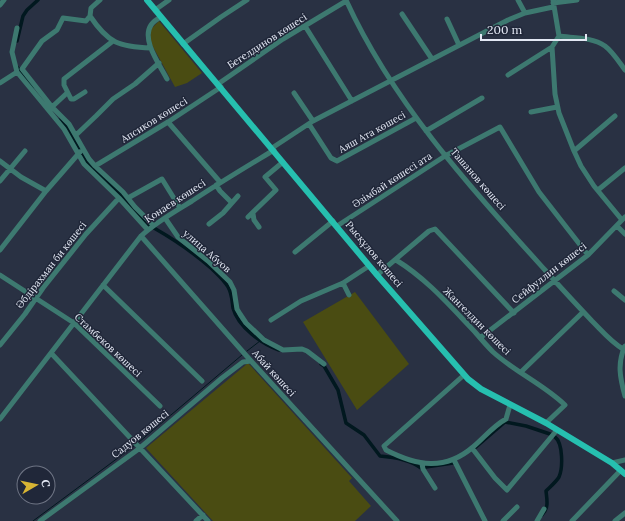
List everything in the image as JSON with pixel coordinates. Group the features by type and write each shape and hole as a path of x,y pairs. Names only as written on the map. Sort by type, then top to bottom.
{"main road":[{"name":"Рысқұлов көшесі","path":"147,0 273,149 369,266 464,375 481,389 557,430 612,463 623,472"}],"street":[{"path":"0,5 4,0"},
{"path":"100,0 91,8 90,16 86,21 63,18 57,30 42,41 22,69 52,107 69,124 95,166 153,225"},
{"path":"155,10 168,0"},
{"path":"183,44 248,0"},
{"path":"518,0 525,13"},
{"name":"Қонаев көшесі","path":"0,419 141,236 153,225 273,149 311,122 459,45 525,13 553,3 577,0"},
{"name":"Бегелдинов көшесі","path":"219,85 268,49 346,1"},
{"name":"Ташанов көшесі","path":"346,1 365,38 391,80 416,118 445,156 583,312 612,342 624,347"},
{"path":"508,75 552,47 559,36 553,3"},
{"path":"402,14 432,60"},
{"path":"90,16 113,41 130,47 151,48"},
{"path":"161,17 153,23 149,29 148,40 167,79"},
{"path":"447,19 459,45"},
{"path":"305,26 352,101"},
{"path":"17,28 12,52 17,72 64,129 84,164 119,198 148,230"},
{"path":"559,36 595,41 606,46 625,70"},
{"path":"85,92 72,100 67,93 64,79 113,41"},
{"path":"552,47 557,107 574,151 589,179 624,219"},
{"path":"76,135 113,99 130,88 159,63"},
{"path":"0,83 17,72"},
{"name":"Апсиков көшесі","path":"95,166 168,122 219,85"},
{"path":"52,107 67,93"},
{"path":"294,93 311,122"},
{"path":"426,131 482,98"},
{"path":"531,112 557,107"},
{"path":"574,151 614,116"},
{"name":"Аяш Ата көшесі","path":"311,122 331,158 338,161 416,118"},
{"path":"168,122 231,202"},
{"name":"Әзімбай көшесі ата","path":"295,252 335,224 445,156 500,127 539,192 588,255"},
{"path":"0,250 46,191 78,153 84,149"},
{"path":"0,181 25,151"},
{"path":"0,161 10,169 46,191"},
{"path":"252,214 276,190 265,177 283,162"},
{"path":"598,190 625,168"},
{"path":"128,198 162,179 180,208"},
{"path":"209,224 223,213 231,202 238,196"},
{"name":"Әбдірахман би көшесі","path":"0,345 86,234 119,198"},
{"path":"252,214 259,216"},
{"path":"252,214 259,227"},
{"name":"улица Абуов","path":"165,218 178,237 208,261 230,282 234,290 237,309 246,323 264,340 284,350 302,349 307,351 324,364"},
{"name":"Сейфуллин көшесі","path":"480,338 588,255 624,219"},
{"path":"617,226 625,234"},
{"path":"377,275 429,231 435,229 514,313"},
{"name":"Абай көшесі","path":"141,236 251,361 397,521"},
{"name":"Жангелдин көшесі","path":"396,260 419,276 494,353 565,405 546,424"},
{"path":"270,320 301,301 343,283 369,266"},
{"name":"Стамбеков көшесі","path":"0,275 74,323 160,406"},
{"path":"343,283 349,295"},
{"path":"103,285 202,382"},
{"path":"614,291 625,300"},
{"path":"521,372 583,312"},
{"path":"624,347 620,357 619,367 625,396"},
{"path":"51,353 208,521"},
{"name":"Садуов көшесі","path":"40,521 140,448 243,362 251,361"},
{"path":"464,375 384,446 386,450 422,464 441,463 454,460 472,448 498,424 506,419 510,405"},
{"path":"472,448 507,490 557,430"},
{"path":"454,460 485,521"},
{"path":"612,463 625,460"},
{"path":"422,464 435,488"},
{"path":"572,521 623,472"},
{"path":"504,521 517,507"},
{"path":"537,521 544,509"},
{"path":"615,521 625,513"},
{"path":"196,521 203,516"}],"shaded area":[{"path":"159,21 202,73 187,83 175,87 152,45 150,37 151,29"},
{"path":"355,292 409,364 357,410 303,322"},
{"path":"248,363 352,478 349,481 371,506 355,521 213,521 146,448"}],"waterway":[{"path":"17,41 23,16 38,0"},
{"path":"17,67 33,87"},
{"path":"59,120 67,128 79,149"},
{"path":"81,154 89,165 114,188 149,225"},
{"path":"154,228 191,252 216,273 225,282 229,290 233,308 240,322 258,339 279,350"},
{"path":"247,351 260,341"},
{"path":"139,442 242,355"},
{"path":"321,364 324,366 338,390 346,423 364,435 380,456 401,459 421,468"},
{"path":"476,447 505,422 526,426 550,434"},
{"path":"542,515 547,507 546,491 559,477 561,468 561,450 558,440 555,437"},
{"path":"33,521 134,446"},
{"path":"426,467 453,463"}]}
